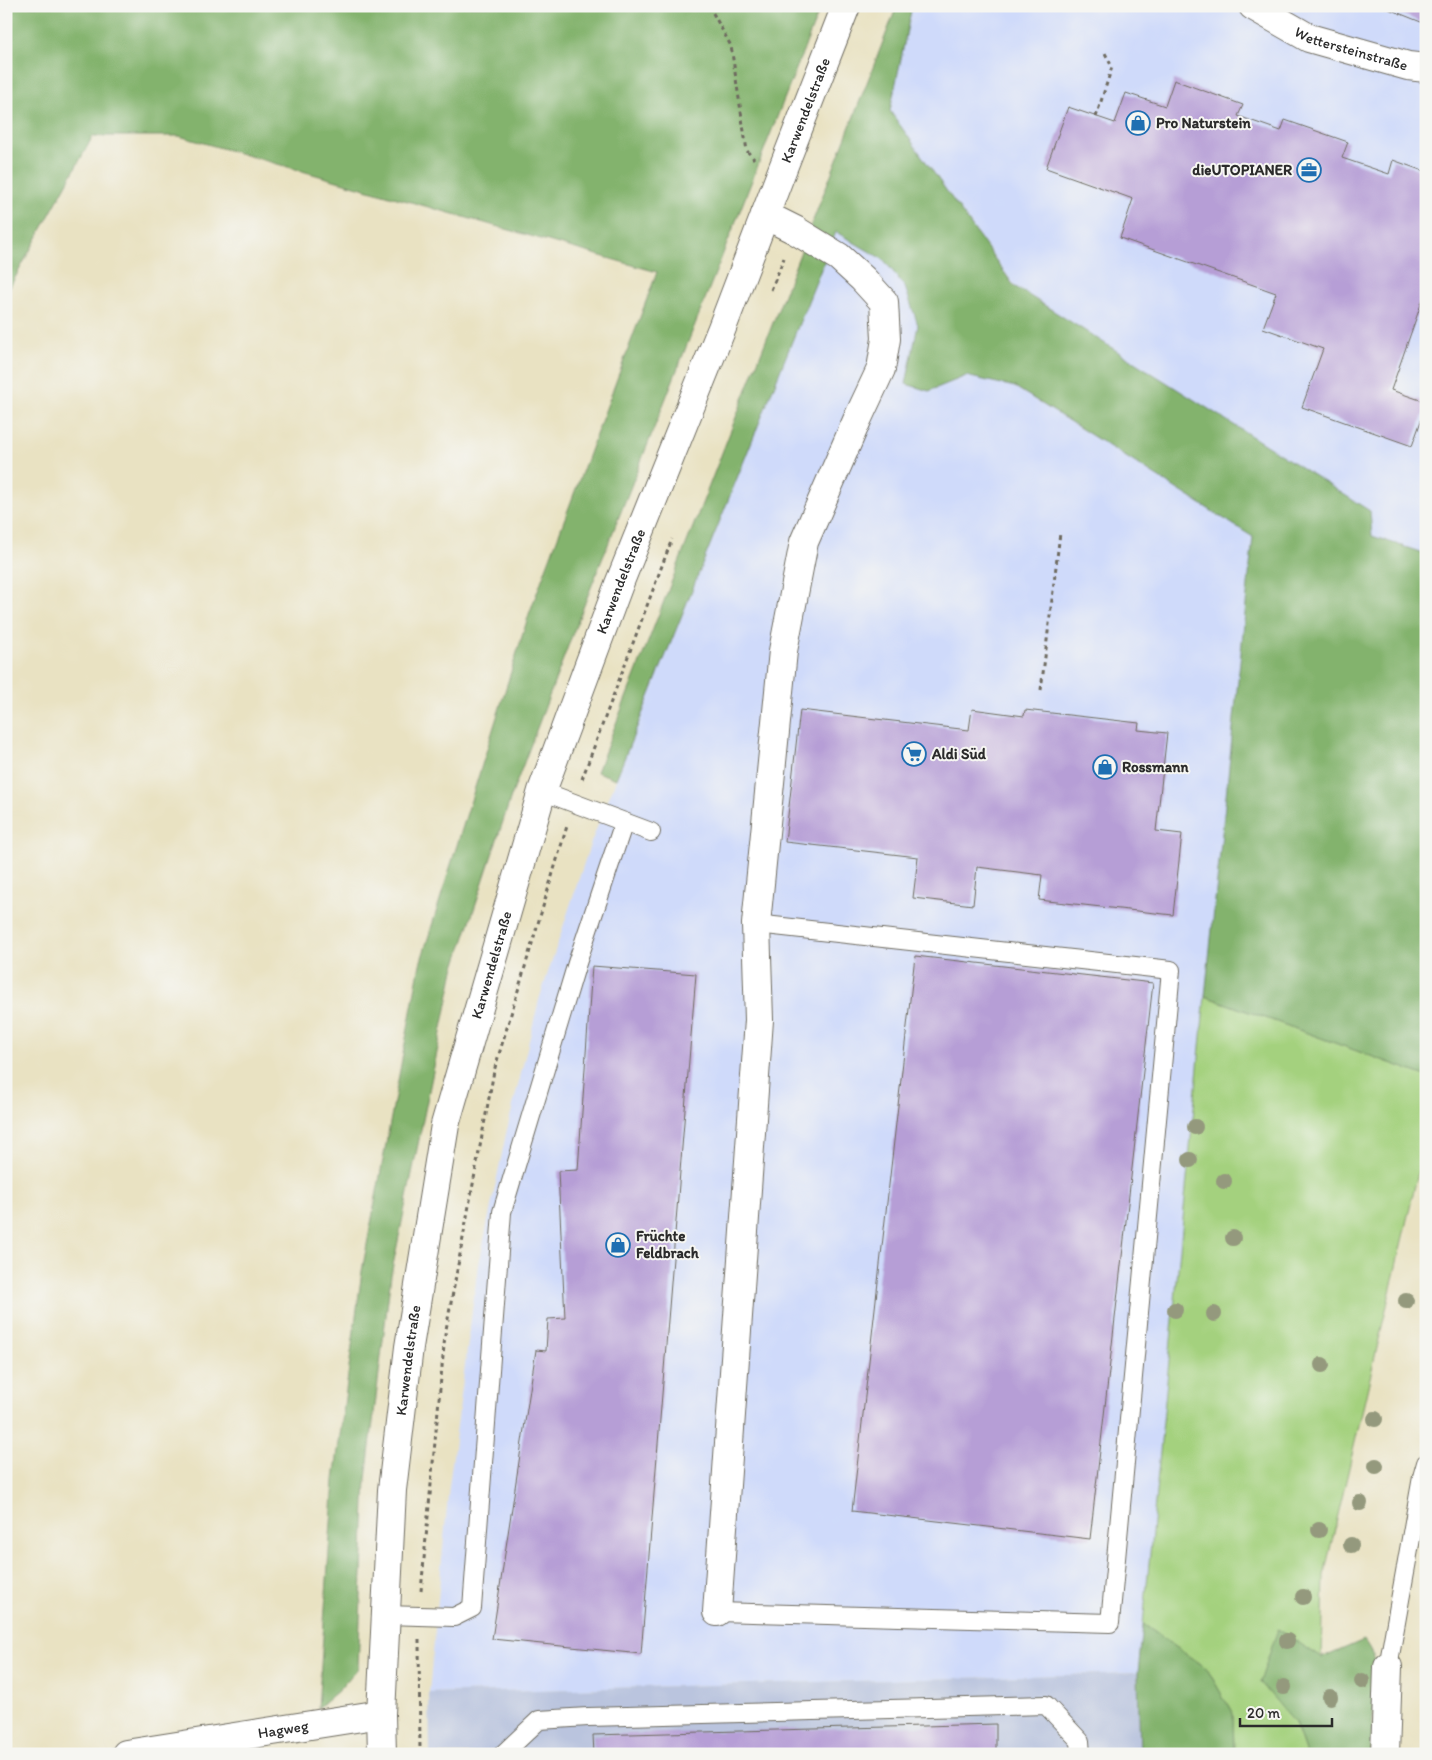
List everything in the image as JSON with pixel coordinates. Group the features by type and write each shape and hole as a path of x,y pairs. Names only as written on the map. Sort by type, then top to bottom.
{"main road":[{"name":"Karwendelstraße","path":"382,1754 381,1714 392,1490 408,1347 446,1124 542,791 619,584 722,328 846,6"},
{"name":"Wettersteinstraße","path":"1253,6 1309,38 1408,66 1426,68"},
{"path":"717,1612 760,1020 756,924 783,651 804,542 881,369 886,339 884,302 863,279 838,256 795,230 765,215"},
{"path":"1384,1754 1388,1668"},
{"name":"Hagweg","path":"126,1754 381,1714"}],"lane":[{"path":"542,791 651,832"},
{"path":"385,1615 454,1617 472,1608 502,1212 577,963 624,822"},
{"path":"717,1612 1110,1623 1171,970 756,924"},
{"path":"1388,1668 1426,1463"},
{"path":"503,1754 539,1720 588,1717 1046,1706 1080,1741 1081,1754"}],"path":[{"path":"563,6 584,10 597,6"},
{"path":"709,6 731,46 747,151 760,166"},
{"path":"1096,116 1112,67 1105,53"},
{"path":"769,294 795,230"},
{"path":"1040,690 1060,533"},
{"path":"574,803 674,534"}],"shaded area":[{"path":"912,6 1426,6 1426,554 1372,536 1369,511 1015,286 890,111"},
{"path":"836,232 884,260 905,287 918,325 906,384 929,391 966,376 1014,387 1253,537 1138,1673 429,1693 449,1486 477,1274 506,1134 539,1000 590,845"},
{"path":"1138,1673 1140,1754 430,1754 429,1693"}],"green space":[{"path":"6,6 821,6 573,633 511,797 454,970 391,1275 366,1479 358,1668 339,1690 318,1708 334,1480 362,1271 420,964 529,614 657,272 179,136 93,136 6,294"},
{"path":"897,6 912,6 890,111 1014,286 1370,511 1372,536 1426,554 1426,1076 1205,996 1253,537 1015,387 966,376 929,391 906,384 918,325 905,287 884,260 836,232 616,779 597,772"},
{"path":"1205,996 1426,1076 1426,1138 1324,1575 1322,1658 1260,1681 1295,1723 1306,1754 1234,1754 1233,1714 1207,1669 1143,1624"},
{"path":"1143,1624 1207,1669 1233,1714 1234,1754 1140,1754 1138,1673"},
{"path":"1278,1629 1322,1658 1364,1640 1377,1663 1370,1754 1306,1754 1295,1723 1260,1682"}],"building":[{"path":"1381,6 1426,6 1426,24"},
{"path":"1174,80 1243,105 1238,116 1281,131 1285,120 1348,142 1342,158 1389,174 1393,160 1426,172 1426,290 1391,390 1426,402 1426,407 1412,446 1302,407 1323,349 1263,328 1276,293 1120,238 1133,199 1046,168 1068,107 1115,123 1126,93 1165,106"},
{"path":"972,709 1024,716 1025,710 1139,723 1138,730 1167,733 1156,831 1182,834 1173,915 1039,900 1042,875 977,867 973,905 913,898 918,857 785,842 800,710 969,730"},
{"path":"915,956 1153,983 1090,1539 852,1511"},
{"name":"Früchte Feldbrach","path":"592,966 696,974 641,1654 492,1639 536,1350 546,1351 548,1319 565,1318 558,1171 578,1170"},
{"path":"996,1724 996,1754 594,1754 593,1735"}],"place":[{"name":"Pro Naturstein","path":"1138,123"},
{"name":"dieUTOPIANER","path":"1309,170"},
{"name":"Aldi Süd","path":"914,754"},
{"name":"Rossmann","path":"1105,767"},
{"name":"Früchte Feldbrach","path":"618,1245"}]}
